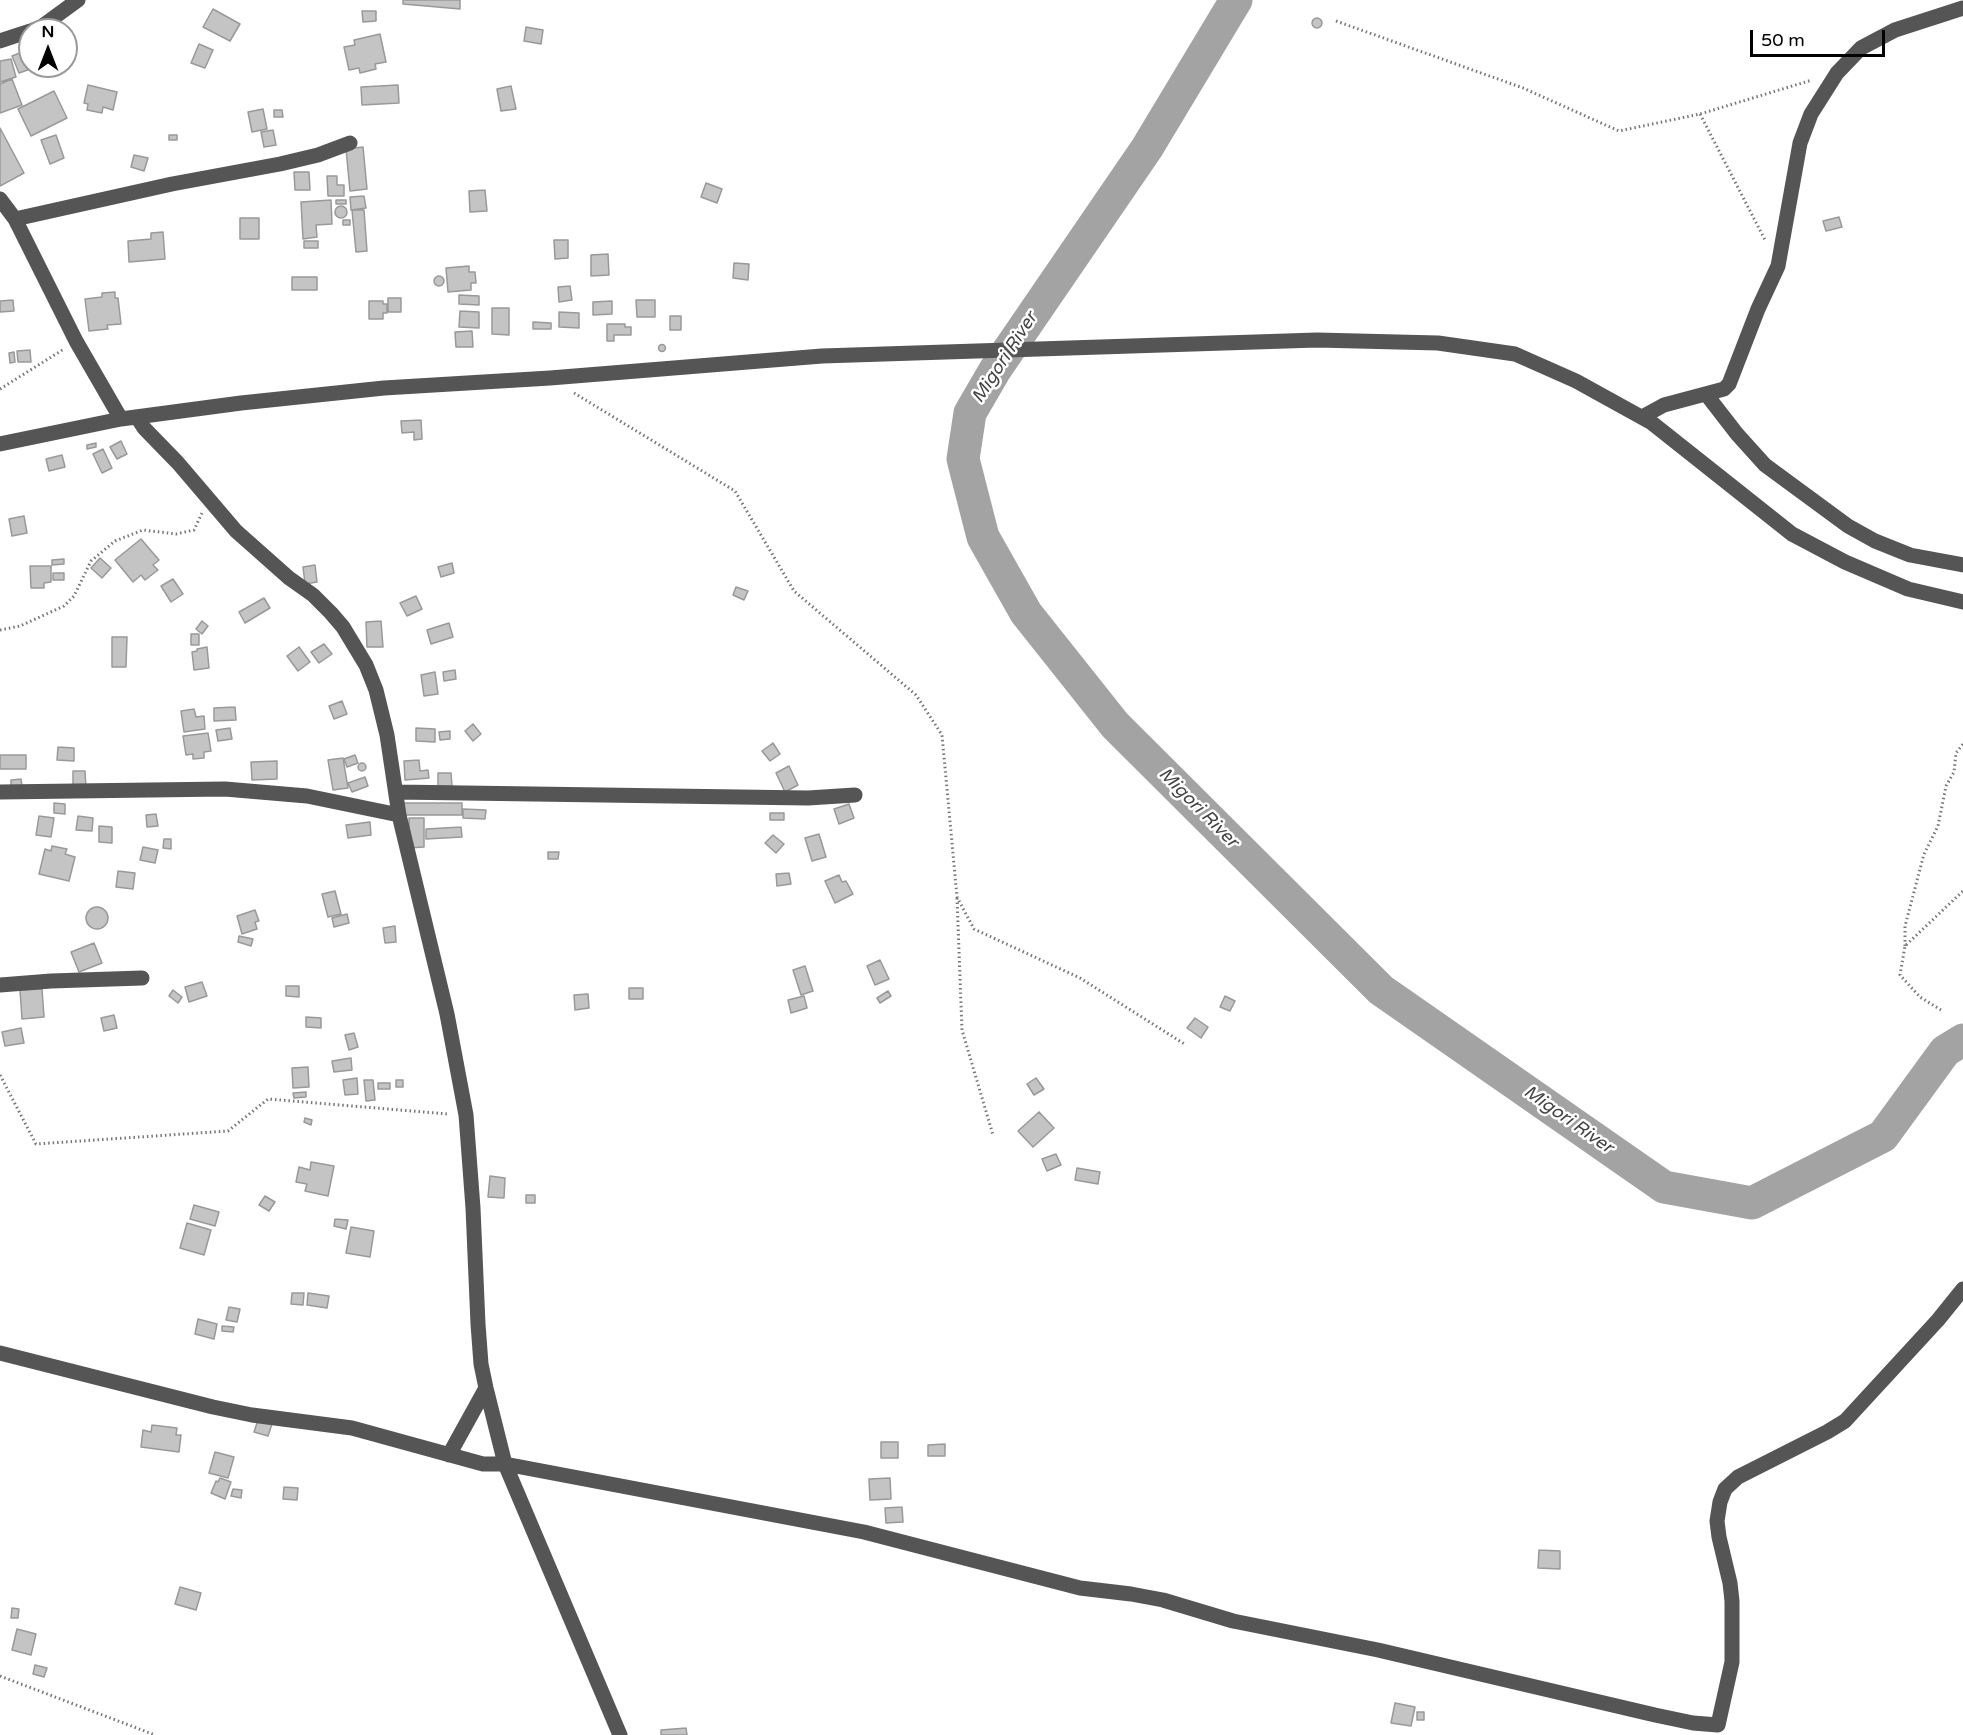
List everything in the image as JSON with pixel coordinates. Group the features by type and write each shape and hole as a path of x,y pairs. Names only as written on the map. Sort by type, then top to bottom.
{"street":[{"path":"53,18 78,0"},
{"path":"1642,417 1664,405 1724,389 1729,384 1758,309 1778,266 1800,143 1811,114 1837,73 1861,48 1895,30 1963,8"},
{"path":"0,41 18,35"},
{"path":"15,219 172,184 280,164 318,155 350,143"},
{"path":"0,199 15,219 76,341 121,419"},
{"path":"0,444 121,419 241,403 384,388 550,378 822,356 1317,340 1438,343 1515,354 1576,381 1652,423 1792,534 1845,562 1908,589 1963,602"},
{"path":"1706,394 1737,435 1765,465 1848,526 1875,541 1910,555 1963,566"},
{"path":"137,417 144,428 178,463 236,531 313,595 343,627 366,665 376,690 387,735 399,815 447,1014 466,1115 478,1324 481,1364 486,1388 505,1464 621,1735"},
{"path":"0,792 225,789 307,796 399,815"},
{"path":"396,792 807,798 855,795"},
{"path":"0,985 142,978"},
{"path":"0,1353 223,1409 352,1428 483,1464 505,1464 864,1532 1080,1588 1163,1600 1233,1621 1378,1650 1655,1715 1693,1723 1718,1725 1732,1662 1732,1601 1717,1521 1725,1489 1738,1477 1845,1421 1938,1320 1963,1289"},
{"path":"449,1455 486,1388"}],"path":[{"path":"1336,21 1523,88 1619,131 1700,114 1837,73"},
{"path":"1700,114 1778,266"},
{"path":"0,389 76,341"},
{"path":"550,378 735,491 794,591 916,695 942,735 957,897 962,1030 993,1135"},
{"path":"0,630 20,626 64,606 74,596 91,561 115,541 142,530 176,534 194,530 209,498"},
{"path":"1941,1010 1920,997 1900,975 1905,946 1905,926 1924,854 1938,826 1946,786 1954,772 1956,753 1963,744"},
{"path":"1905,946 1963,891"},
{"path":"957,897 974,928 1080,978 1186,1046"},
{"path":"0,1075 36,1144 228,1131 268,1099 466,1115"},
{"path":"0,1676 155,1735"}],"building":[{"path":"403,0 460,0 460,9 403,4"},
{"path":"213,9 240,24 230,41 203,27"},
{"path":"362,11 376,11 376,21 363,22"},
{"path":"1317,18 1322,23 1317,28 1312,23"},
{"path":"526,27 543,30 541,44 524,41"},
{"path":"380,34 386,62 375,64 376,69 360,73 359,68 349,70 344,47 355,45 354,40"},
{"path":"199,44 213,50 205,68 191,63"},
{"path":"18,54 18,71 12,56"},
{"path":"11,59 16,77 0,82 0,61"},
{"path":"12,79 22,105 0,113 0,84"},
{"path":"88,85 117,92 113,110 103,107 102,113 87,110 88,104 84,103"},
{"path":"398,85 399,103 362,105 361,87"},
{"path":"511,86 516,109 501,111 497,89"},
{"path":"54,91 67,118 31,136 18,109"},
{"path":"263,109 267,129 252,132 248,112"},
{"path":"274,110 282,110 283,117 274,117"},
{"path":"0,128 24,173 0,186"},
{"path":"273,130 276,145 264,147 261,132"},
{"path":"56,135 64,158 50,164 41,140"},
{"path":"169,135 177,135 177,140 169,140"},
{"path":"363,147 367,189 350,191 346,149"},
{"path":"134,155 148,158 144,171 131,167"},
{"path":"294,172 309,172 310,190 295,190"},
{"path":"327,176 337,176 337,185 344,185 344,196 328,196"},
{"path":"706,183 722,189 717,203 701,197"},
{"path":"485,190 487,211 470,212 469,191"},
{"path":"364,196 366,208 351,210 350,197"},
{"path":"331,200 332,224 316,225 317,237 303,239 301,202"},
{"path":"336,200 346,200 346,204 336,204"},
{"path":"341,206 347,212 341,218 335,212"},
{"path":"352,210 364,210 367,251 356,252"},
{"path":"1839,217 1842,227 1826,231 1823,221"},
{"path":"240,218 259,218 259,239 240,239"},
{"path":"343,220 350,220 350,225 343,225"},
{"path":"163,232 165,259 129,262 128,241 151,239 151,233"},
{"path":"554,240 568,240 568,258 555,259"},
{"path":"304,241 318,241 318,248 304,248"},
{"path":"608,254 609,275 591,276 591,255"},
{"path":"734,263 749,264 748,280 733,278"},
{"path":"469,266 469,272 475,272 476,283 471,283 471,290 448,292 446,268"},
{"path":"439,276 443,277 443,285 439,286 435,285 434,281 435,277"},
{"path":"292,277 317,277 317,290 292,290"},
{"path":"570,286 572,300 559,302 558,287"},
{"path":"115,292 115,298 118,298 121,324 107,325 108,329 89,331 85,299 102,297 102,293"},
{"path":"459,295 479,296 479,305 459,304"},
{"path":"388,298 401,298 401,312 388,312"},
{"path":"13,300 14,311 0,312 0,301"},
{"path":"636,300 655,300 655,317 637,317"},
{"path":"369,301 383,301 383,304 387,304 387,313 383,313 383,319 369,319"},
{"path":"612,301 612,314 593,315 593,302"},
{"path":"492,308 509,308 509,335 492,334"},
{"path":"460,311 479,312 479,328 459,327"},
{"path":"559,312 579,313 579,328 559,327"},
{"path":"670,316 681,316 681,330 670,330"},
{"path":"533,322 551,323 551,329 533,329"},
{"path":"607,324 625,324 625,327 631,327 631,335 614,335 614,341 607,341"},
{"path":"472,331 473,347 456,347 455,332"},
{"path":"662,345 665,348 662,351 659,348"},
{"path":"30,350 31,362 18,362 17,351"},
{"path":"14,352 15,362 10,363 9,353"},
{"path":"421,420 422,439 414,440 414,432 402,433 401,421"},
{"path":"121,441 127,454 117,459 110,447"},
{"path":"96,443 96,447 87,449 87,445"},
{"path":"103,449 112,468 102,473 93,454"},
{"path":"62,455 65,467 49,471 46,459"},
{"path":"24,516 27,533 12,536 9,519"},
{"path":"141,539 159,560 153,565 158,570 145,580 141,575 133,582 115,560"},
{"path":"100,558 111,568 102,578 91,568"},
{"path":"64,559 64,564 52,565 52,560"},
{"path":"452,563 454,573 441,577 438,567"},
{"path":"315,565 317,582 305,584 303,567"},
{"path":"30,566 51,566 51,582 44,583 44,588 31,588"},
{"path":"53,573 64,573 64,580 53,580"},
{"path":"173,579 183,594 171,602 161,586"},
{"path":"736,587 748,591 744,600 733,595"},
{"path":"416,596 422,609 407,616 400,603"},
{"path":"264,598 270,608 245,623 239,612"},
{"path":"202,621 208,626 202,634 196,629"},
{"path":"381,621 383,647 367,647 366,622"},
{"path":"449,623 453,637 431,644 427,630"},
{"path":"191,634 199,634 199,645 191,645"},
{"path":"112,637 127,637 126,667 112,667"},
{"path":"324,644 332,654 319,663 311,652"},
{"path":"207,647 209,668 194,670 192,652"},
{"path":"299,647 310,662 298,671 287,656"},
{"path":"455,670 456,679 444,681 443,672"},
{"path":"435,672 438,694 424,696 421,675"},
{"path":"342,701 347,714 334,719 329,706"},
{"path":"235,707 236,720 214,721 214,708"},
{"path":"194,709 196,717 204,716 205,729 184,732 181,711"},
{"path":"473,724 481,734 473,741 465,731"},
{"path":"230,728 232,739 218,741 216,730"},
{"path":"416,728 435,729 435,742 416,741"},
{"path":"450,731 450,739 440,740 439,732"},
{"path":"208,733 211,751 204,752 204,758 193,759 193,754 186,755 183,736"},
{"path":"773,743 780,754 770,761 762,751"},
{"path":"58,747 74,748 74,761 57,760"},
{"path":"0,755 26,755 26,769 0,769"},
{"path":"355,755 358,763 347,767 344,759"},
{"path":"343,758 348,788 333,790 328,760"},
{"path":"419,760 420,771 428,770 429,778 405,780 404,761"},
{"path":"277,761 277,779 252,780 251,762"},
{"path":"362,763 366,767 362,771 358,767"},
{"path":"789,766 798,785 785,792 776,773"},
{"path":"73,771 85,771 86,788 73,788"},
{"path":"438,773 451,773 452,786 438,786"},
{"path":"365,777 368,786 352,792 348,783"},
{"path":"21,779 22,786 11,787 11,780"},
{"path":"54,803 65,804 65,814 54,813"},
{"path":"401,803 462,803 462,815 401,815"},
{"path":"849,804 854,818 839,824 834,809"},
{"path":"463,809 486,810 485,819 463,818"},
{"path":"770,813 784,813 784,820 770,820"},
{"path":"156,814 158,826 147,827 146,815"},
{"path":"39,816 54,818 51,837 36,835"},
{"path":"78,816 93,818 92,831 76,830"},
{"path":"409,818 424,818 424,847 409,848"},
{"path":"370,822 371,835 348,838 346,825"},
{"path":"99,826 112,827 112,843 99,842"},
{"path":"461,827 462,837 426,839 426,829"},
{"path":"819,834 826,857 812,861 805,838"},
{"path":"773,835 784,844 776,853 765,843"},
{"path":"164,839 171,839 171,849 163,848"},
{"path":"52,846 67,849 65,854 75,857 69,881 39,874 45,849 51,851"},
{"path":"143,847 158,850 155,863 140,860"},
{"path":"548,852 559,852 558,859 548,859"},
{"path":"118,871 135,873 133,889 116,887"},
{"path":"789,873 791,884 777,886 776,874"},
{"path":"839,875 842,882 846,881 853,894 835,903 825,881"},
{"path":"335,891 341,914 328,917 322,894"},
{"path":"97,907 105,910 108,918 105,926 97,929 89,926 86,918 89,910"},
{"path":"255,910 259,921 255,922 257,929 242,934 237,916"},
{"path":"347,914 349,923 334,927 332,918"},
{"path":"395,926 396,942 385,943 383,928"},
{"path":"239,936 253,939 251,946 238,942"},
{"path":"94,943 102,963 79,972 71,952"},
{"path":"880,960 889,979 875,985 867,966"},
{"path":"805,966 813,991 801,995 793,970"},
{"path":"202,982 207,996 189,1002 185,987"},
{"path":"286,986 299,986 299,997 286,996"},
{"path":"629,988 643,988 643,999 629,999"},
{"path":"42,989 44,1017 22,1019 20,990"},
{"path":"173,990 182,997 178,1003 169,996"},
{"path":"888,991 891,996 880,1003 877,998"},
{"path":"588,994 589,1008 575,1010 574,995"},
{"path":"804,996 807,1008 791,1013 788,1000"},
{"path":"1225,996 1235,1001 1230,1011 1220,1007"},
{"path":"114,1015 117,1028 104,1031 101,1018"},
{"path":"306,1017 321,1018 321,1028 306,1027"},
{"path":"1195,1018 1208,1027 1201,1038 1187,1028"},
{"path":"21,1028 24,1043 5,1046 2,1032"},
{"path":"354,1033 358,1047 349,1050 345,1035"},
{"path":"351,1058 352,1070 334,1072 332,1061"},
{"path":"308,1067 309,1087 293,1088 292,1068"},
{"path":"357,1078 358,1094 345,1095 343,1080"},
{"path":"1036,1078 1044,1089 1034,1095 1027,1084"},
{"path":"364,1080 373,1080 375,1100 366,1101"},
{"path":"396,1080 403,1080 403,1087 396,1087"},
{"path":"378,1083 390,1083 390,1089 378,1089"},
{"path":"306,1092 306,1097 294,1098 293,1093"},
{"path":"1039,1112 1054,1128 1033,1147 1018,1131"},
{"path":"305,1118 312,1120 311,1125 304,1122"},
{"path":"1056,1154 1061,1165 1047,1171 1042,1159"},
{"path":"311,1162 334,1166 328,1196 305,1191 307,1184 296,1182 299,1167 310,1170"},
{"path":"1077,1168 1100,1172 1098,1184 1075,1180"},
{"path":"490,1176 505,1178 504,1198 488,1197"},
{"path":"526,1195 535,1195 535,1203 526,1203"},
{"path":"265,1196 275,1202 269,1211 259,1205"},
{"path":"194,1205 219,1212 215,1226 190,1219"},
{"path":"335,1219 348,1220 346,1229 334,1226"},
{"path":"187,1223 211,1230 204,1255 180,1248"},
{"path":"351,1227 374,1231 370,1257 346,1253"},
{"path":"292,1293 304,1293 303,1305 291,1304"},
{"path":"308,1293 329,1296 327,1308 307,1305"},
{"path":"229,1307 240,1309 237,1322 226,1320"},
{"path":"198,1319 217,1324 214,1339 195,1334"},
{"path":"222,1326 234,1327 233,1332 222,1331"},
{"path":"258,1420 272,1424 268,1436 254,1432"},
{"path":"152,1425 177,1428 176,1435 181,1435 179,1452 141,1447 143,1430 151,1432"},
{"path":"881,1442 898,1442 898,1458 881,1458"},
{"path":"945,1444 945,1456 928,1456 928,1445"},
{"path":"215,1452 234,1457 228,1478 209,1473"},
{"path":"220,1478 231,1482 225,1499 211,1493 216,1481 218,1482"},
{"path":"890,1478 891,1499 870,1500 869,1479"},
{"path":"284,1487 298,1488 297,1500 283,1499"},
{"path":"233,1489 242,1490 241,1498 231,1496"},
{"path":"902,1507 903,1522 886,1523 885,1508"},
{"path":"1539,1550 1560,1551 1560,1569 1538,1568"},
{"path":"180,1587 201,1593 196,1610 175,1604"},
{"path":"12,1608 19,1609 18,1618 11,1618"},
{"path":"17,1629 36,1634 31,1655 12,1650"},
{"path":"35,1665 47,1668 44,1677 33,1674"},
{"path":"1395,1703 1415,1707 1411,1726 1391,1723"},
{"path":"1417,1712 1424,1712 1424,1720 1417,1720"},
{"path":"686,1728 687,1735 661,1735 661,1730"}],"waterway":[{"name":"Migori River","path":"1236,0 1147,148 995,370 970,413 963,459 983,537 1026,613 1115,725 1381,990 1664,1187 1752,1203 1883,1136 1945,1051 1963,1040"}]}
